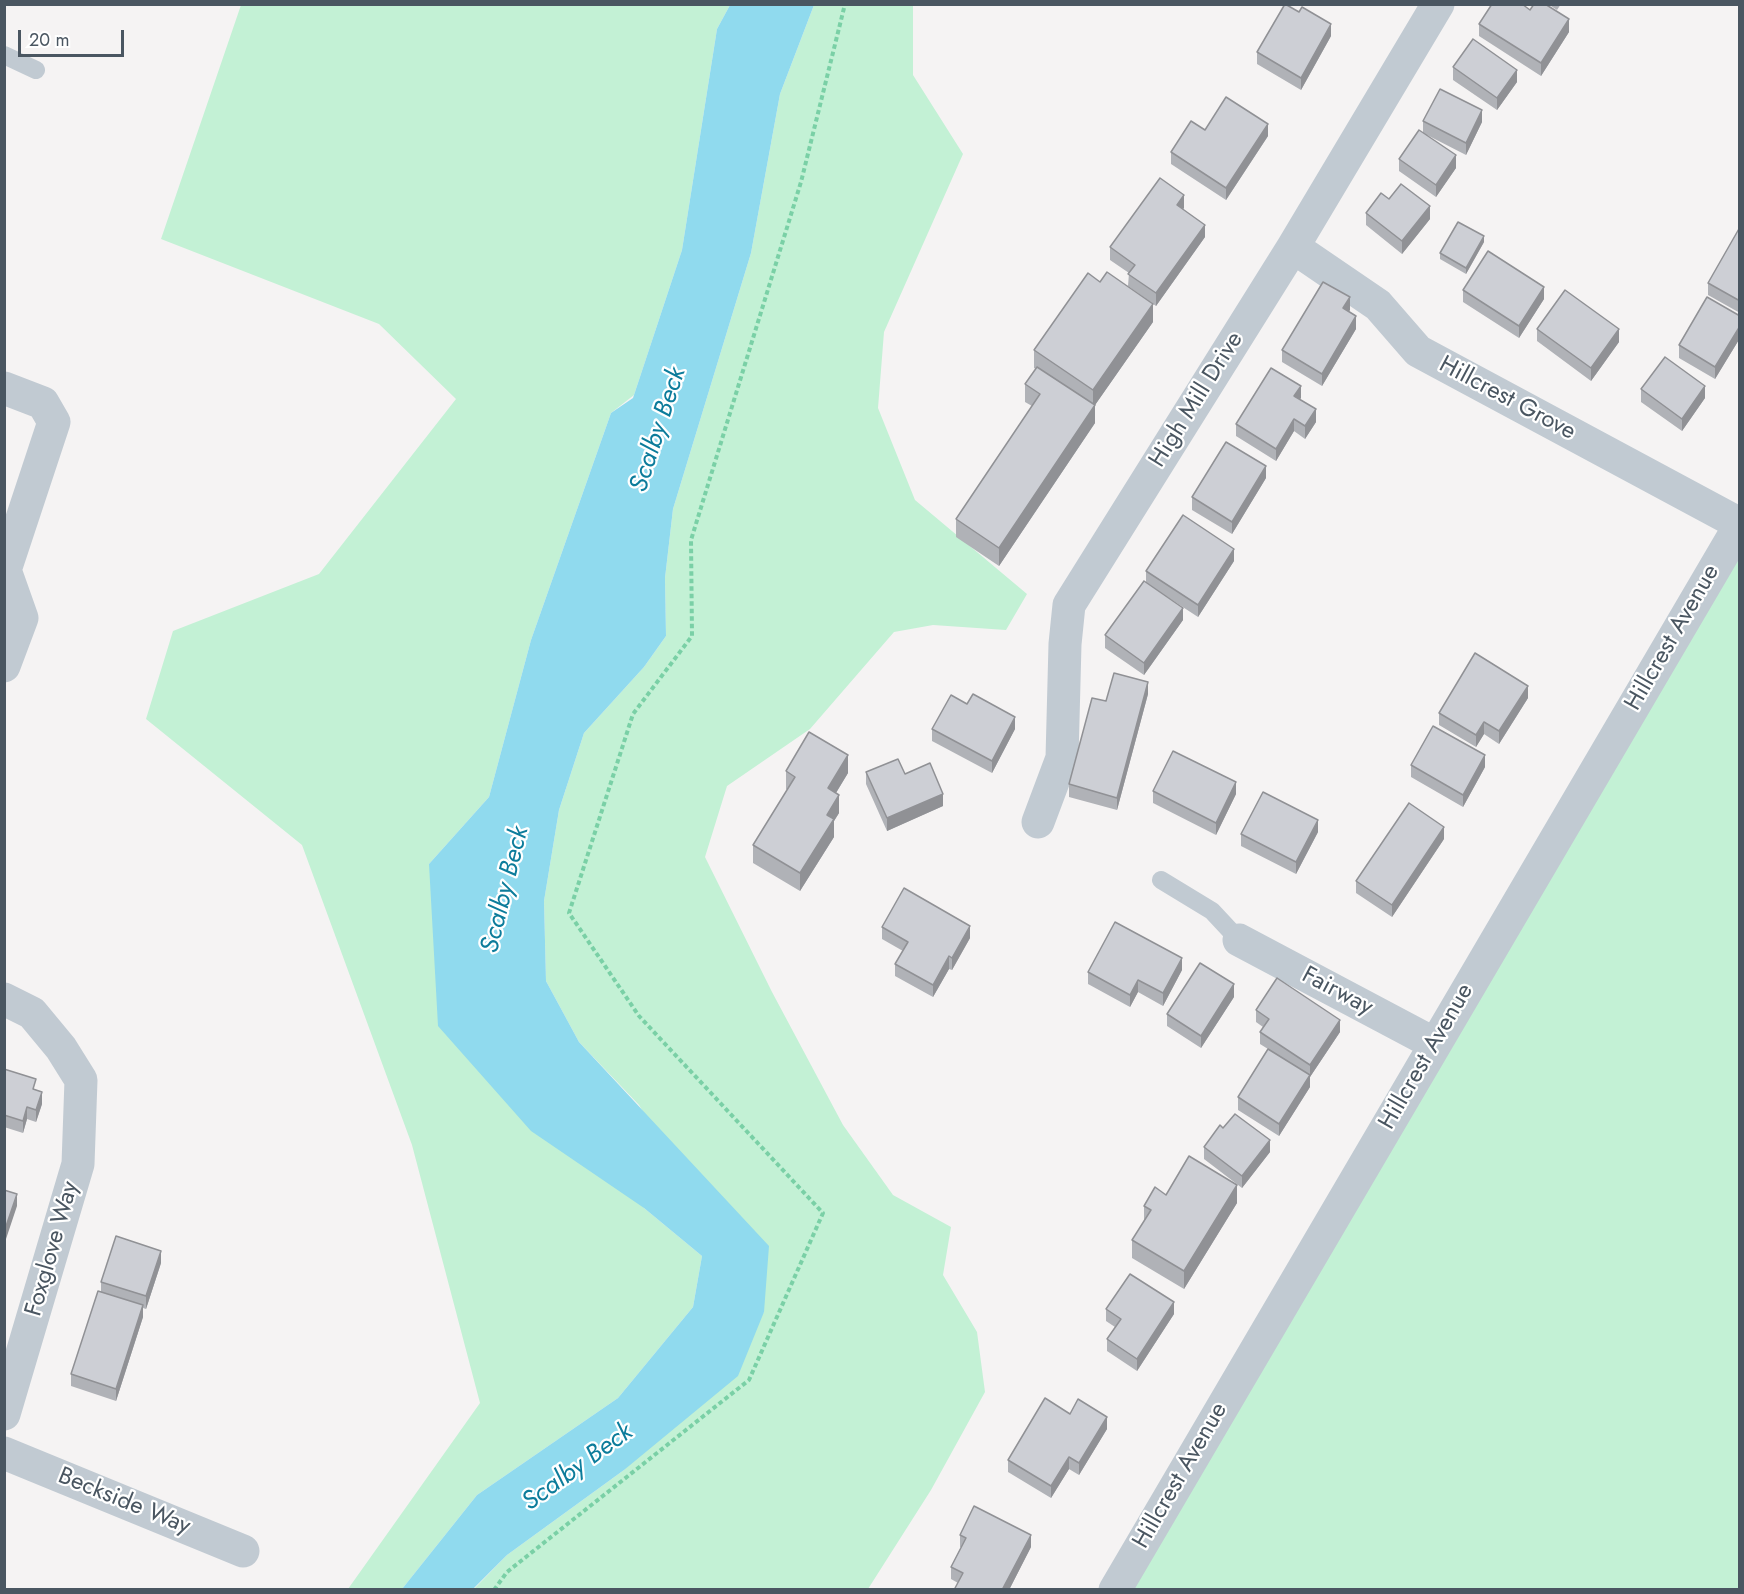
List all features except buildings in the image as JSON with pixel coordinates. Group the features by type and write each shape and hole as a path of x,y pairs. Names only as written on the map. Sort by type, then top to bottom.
{"street":[{"name":"High Mill Drive","path":"1038,822 1062,758 1065,644 1069,605 1293,247 1438,4"},
{"name":"Hillcrest Grove","path":"1293,247 1378,305 1418,351 1740,525"},
{"path":"4,388 43,403 54,423 5,570 22,618 4,666"},
{"name":"Hillcrest Avenue","path":"1115,1590 1740,525"},
{"name":"Fairway","path":"1239,940 1435,1044"},
{"name":"Foxglove Way","path":"4,999 32,1013 61,1048 81,1080 78,1164 13,1351 4,1414"},
{"name":"Beckside Way","path":"4,1453 243,1551"}],"lane":[{"path":"4,56 36,70"},
{"path":"1161,880 1212,911 1239,940"}],"path":[{"path":"494,1590 507,1572 749,1380 823,1213 639,1016 569,913 633,714 692,636 691,540 801,182 845,4"}],"green space":[{"path":"241,5 730,5 717,29 682,250 634,395 611,413 531,640 489,797 429,864 644,1208 702,1256 693,1307 618,1398 477,1495 402,1589 348,1589 480,1403 412,1145 302,845 146,719 173,631 319,574 456,399 379,324 161,239"},
{"path":"814,5 913,5 913,75 963,154 884,332 878,408 915,500 1027,594 1006,630 933,625 894,632 810,729 727,786 705,857 772,992 843,1125 893,1195 951,1227 943,1275 977,1332 985,1392 931,1490 868,1589 473,1590 507,1555 624,1470 764,1312 639,1105 579,1042 546,981 544,901 559,810 584,733 644,667 666,636 665,578 673,509 751,253 780,94"},
{"path":"1739,525 1739,1589 1115,1590"}],"water":[{"name":"Scalby Beck","path":"730,5 814,5 780,94 751,253 673,509 665,578 666,636 644,667 584,733 559,810 544,901 546,981 579,1042 769,1246 764,1312 738,1376 624,1470 507,1555 473,1589 402,1589 477,1495 618,1398 693,1307 702,1256 644,1208 531,1131 438,1026 429,864 489,797 531,640 611,413 633,398 682,250 717,29"}]}
